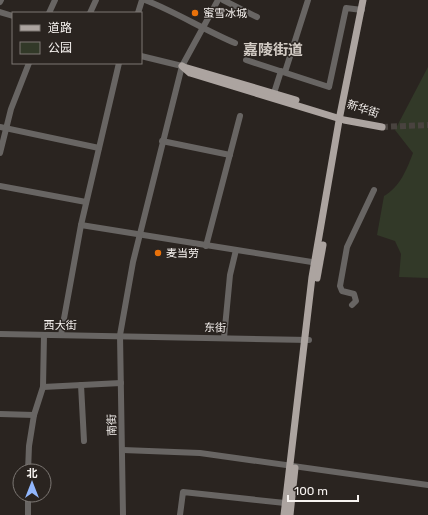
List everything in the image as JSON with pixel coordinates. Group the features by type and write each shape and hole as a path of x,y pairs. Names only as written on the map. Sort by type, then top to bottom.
{"main road":[{"path":"290,515 293,465 306,340 317,263 364,0"},
{"path":"342,117 368,0"},
{"name":"新华街","path":"182,66 190,73 342,117"},
{"name":"新华街","path":"182,66 274,94 342,117"},
{"path":"284,515 293,465"}],"street":[{"path":"49,12 55,0"},
{"path":"90,12 96,0"},
{"path":"138,12 144,0 162,7 202,29 235,43"},
{"path":"162,7 165,0"},
{"name":"南街","path":"123,515 120,335 139,235 182,66 218,0"},
{"path":"223,0 258,17"},
{"path":"274,94 308,0"},
{"path":"246,60 329,87 346,8 346,0"},
{"path":"346,8 362,10"},
{"path":"0,12 12,16"},
{"path":"142,56 182,66"},
{"path":"0,153 3,128 28,64"},
{"path":"61,335 81,225 119,64"},
{"path":"206,246 240,116"},
{"path":"3,128 99,148"},
{"path":"162,141 230,155"},
{"path":"0,186 86,202"},
{"path":"352,305 356,301 354,294 342,291 340,286 347,247 374,190"},
{"path":"81,225 317,263"},
{"path":"224,338 230,274 236,250"},
{"name":"西大街","path":"0,334 120,335"},
{"path":"28,463 29,446 34,415 43,386 44,335"},
{"name":"东街","path":"120,335 306,340"},
{"path":"43,386 121,383"},
{"path":"81,385 84,440"},
{"path":"0,414 34,415"},
{"path":"123,450 200,453 428,485"},
{"path":"180,515 183,492 285,503"},
{"path":"28,503 28,515"}],"green space":[{"path":"428,67 428,278 399,277 401,254 395,241 377,235 384,196 399,183 413,153 395,130"}],"tunnel":[{"path":"382,127 428,125"}],"place":[{"name":"蜜雪冰城","path":"195,13"},
{"name":"麦当劳","path":"158,253"}],"district":[{"name":"嘉陵街道","path":"273,50"}]}
